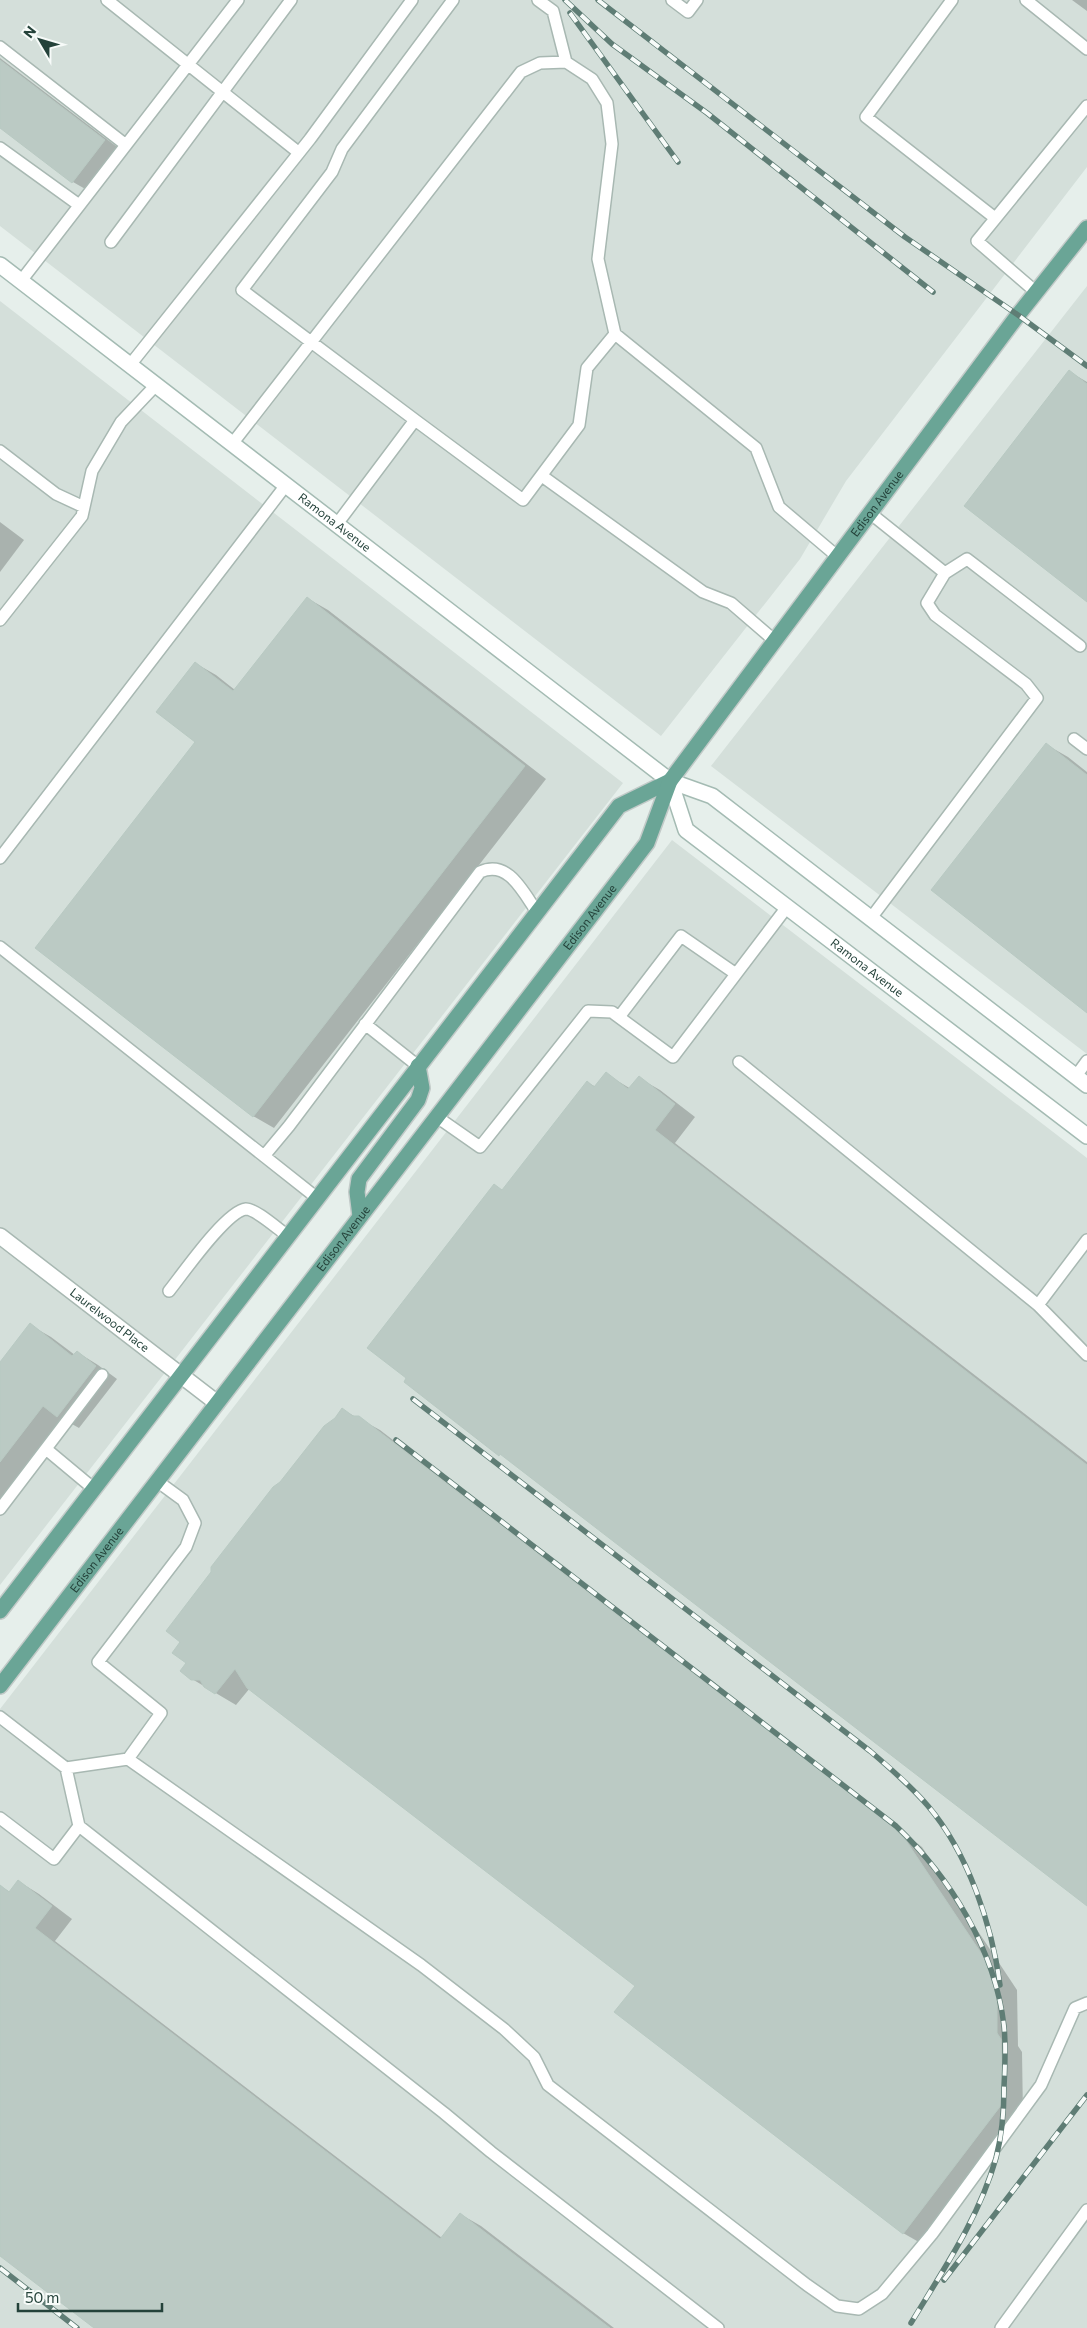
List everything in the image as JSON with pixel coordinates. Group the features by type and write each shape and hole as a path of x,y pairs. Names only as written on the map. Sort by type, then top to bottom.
{"main road":[{"name":"Edison Avenue","path":"0,1686 647,843 670,781 1036,292 1087,228"},
{"name":"Ramona Avenue","path":"0,265 670,781 712,796 1081,1080"},
{"name":"Ramona Avenue","path":"670,781 686,830 1087,1136"},
{"name":"Edison Avenue","path":"0,1611 619,806 670,781"},
{"path":"360,1216 357,1192 359,1179 418,1100 422,1088 418,1066"},
{"name":"Laurelwood Place","path":"0,1236 218,1403"}],"lane":[{"path":"107,0 298,152"},
{"path":"21,281 238,0"},
{"path":"111,242 291,0"},
{"path":"130,365 298,152 412,0"},
{"path":"453,0 342,149 332,172 242,290 310,343 523,500 579,425 587,368 614,334"},
{"path":"538,0 553,11 566,62"},
{"path":"672,0 688,12 697,0"},
{"path":"952,0 866,117 995,218"},
{"path":"1026,0 1087,49"},
{"path":"0,47 126,145"},
{"path":"232,444 521,72 540,62 566,62 592,79 607,103 612,144 598,259 614,334 756,448 778,507 838,556"},
{"path":"1036,292 977,241 1087,106"},
{"path":"0,148 79,205"},
{"path":"0,620 82,516 92,471 121,422 156,385"},
{"path":"337,524 415,420"},
{"path":"0,450 56,494 84,507"},
{"path":"542,476 702,592 731,603 775,640"},
{"path":"0,858 286,485"},
{"path":"870,513 945,573"},
{"path":"871,918 1037,698 1026,684 935,615 927,603 945,573 967,559 1080,646"},
{"path":"1074,739 1087,749"},
{"path":"264,1156 289,1126 480,872 489,868 497,868 506,873 516,881 537,912"},
{"path":"437,1117 480,1147 588,1011 612,1012 673,1057 787,907"},
{"path":"619,1017 680,936 736,974"},
{"path":"0,947 317,1198"},
{"path":"365,1024 418,1066"},
{"path":"1081,1080 1087,1061"},
{"path":"739,1062 1038,1305 1087,1355"},
{"path":"169,1291 228,1219 246,1209 256,1212 288,1236"},
{"path":"1038,1305 1087,1240"},
{"path":"0,1509 102,1375"},
{"path":"46,1449 94,1489"},
{"path":"128,1759 161,1713 98,1662 186,1547 196,1523 183,1500 157,1481"},
{"path":"0,1717 66,1768 79,1826 491,2152 718,2328"},
{"path":"66,1768 128,1759 421,1965 496,2023 534,2057 548,2085 807,2286 836,2306 859,2309 882,2294 932,2234 1041,2085 1075,2008 1087,2003"},
{"path":"0,1818 54,1859 79,1826"},
{"path":"1001,2328 1087,2210"}],"shaded area":[{"path":"0,0 1087,0 1087,167 846,481 800,559 661,736 0,226"},
{"path":"1087,286 1087,1054 711,766"},
{"path":"0,301 623,783 0,1585"},
{"path":"672,840 1087,1158 1087,2328 0,2328 0,1709"}],"building":[{"path":"0,60 105,140 72,183 0,128"},
{"path":"1069,370 1087,384 1087,602 964,506"},
{"path":"307,597 525,766 253,1117 35,948 195,742 156,712 195,662 233,691"},
{"path":"1046,743 1087,775 1087,1013 931,890"},
{"path":"606,1072 628,1089 639,1076 675,1104 655,1130 1087,1465 1087,1906 500,1454 499,1456 404,1382 406,1378 367,1348 494,1184 502,1190 587,1081 594,1087"},
{"path":"30,1323 72,1356 77,1351 96,1366 57,1417 43,1406 0,1462 0,1362"},
{"path":"342,1408 353,1416 359,1416 901,1833 997,1977 997,2033 1001,2039 1002,2104 903,2234 614,2012 635,1986 247,1688 235,1669 215,1694 204,1687 200,1680 191,1680 180,1671 186,1663 172,1653 180,1642 166,1631 211,1572 211,1567 273,1487 280,1482 324,1426 335,1418"},
{"path":"18,1880 52,1906 35,1928 440,2239 460,2213 610,2328 94,2328 0,2256 0,1885 9,1892"}],"railway":[{"path":"565,0 612,44 707,113 933,292"},
{"path":"598,0 905,237 1018,315 1087,366"},
{"path":"570,13 678,162"},
{"path":"413,1399 870,1751 915,1791 942,1825 966,1867 991,1938 1000,1985"},
{"path":"396,1440 896,1826 935,1868 967,1917 991,1970 1004,2026 1004,2105 1001,2132 996,2158 980,2202 959,2243 911,2323"},
{"path":"944,2280 1087,2095"},
{"path":"0,2268 77,2328"}]}
